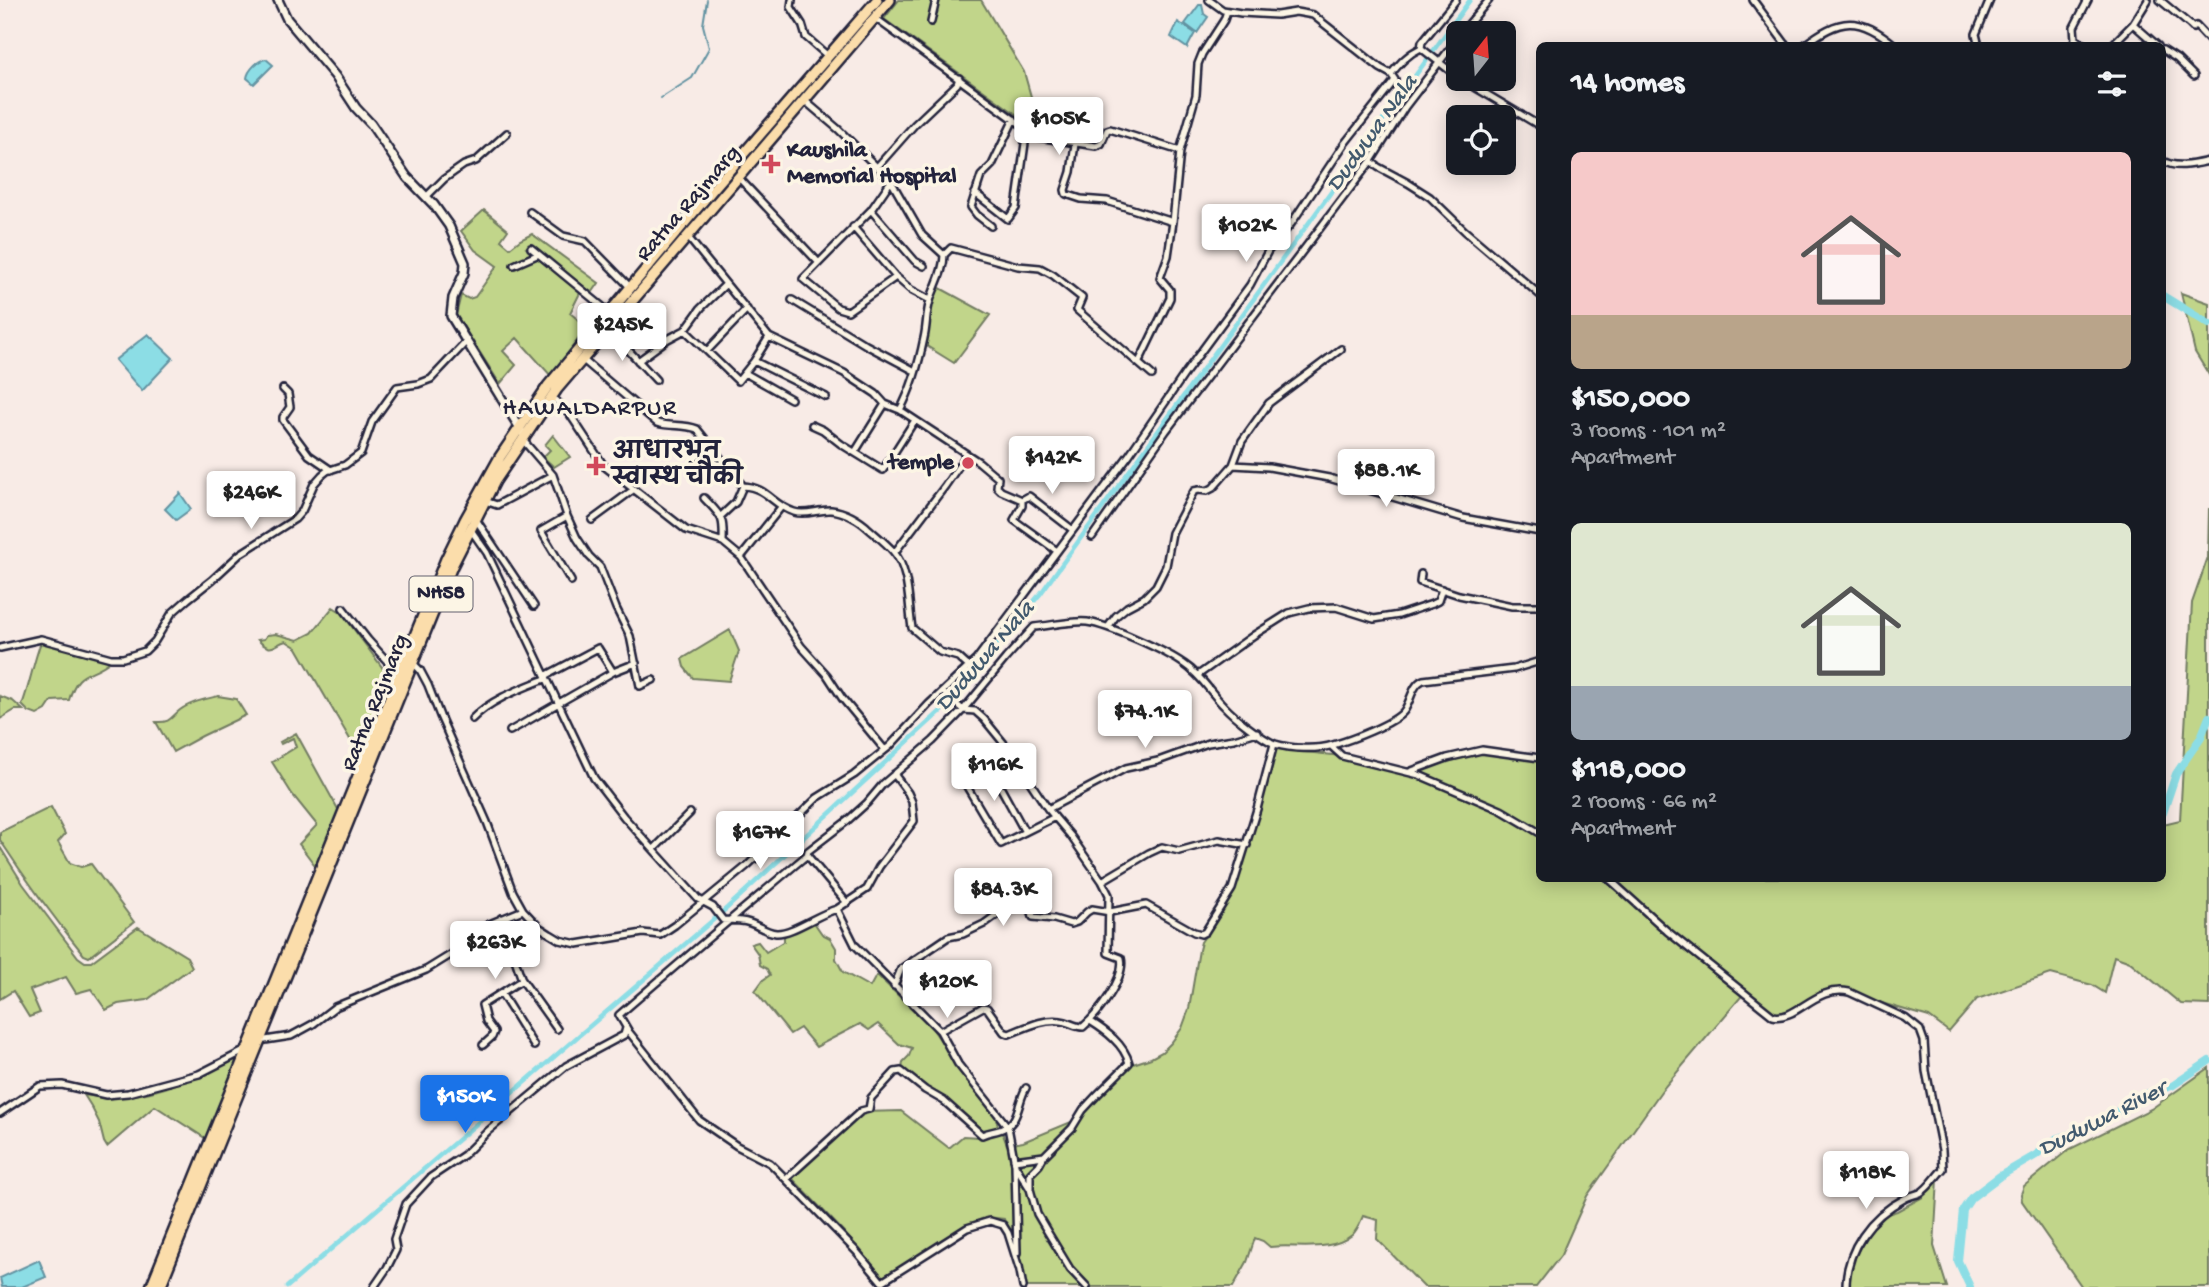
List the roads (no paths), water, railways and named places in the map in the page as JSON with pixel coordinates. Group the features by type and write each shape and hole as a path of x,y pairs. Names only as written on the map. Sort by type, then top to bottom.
{"highway":[{"name":"Ratna Rajmarg","path":"160,1287 452,566 548,386 608,312 877,0"},
{"name":"Ratna Rajmarg","path":"151,1287 446,559 491,473 608,328 890,0"}],"street":[{"path":"278,0 296,32 335,76 407,177 449,226 465,263 464,273 453,298 451,316 522,433 553,475 577,538 600,568 630,636 640,686 653,680"},
{"path":"792,0 791,7 802,24 806,37 829,57"},
{"path":"931,22 936,0"},
{"path":"413,663 428,685 488,822 513,892 523,910 539,927 560,940 577,944 643,933 660,935 675,926 748,864 817,797 854,775 885,750 969,667 1073,530 1242,296 1268,251 1291,223 1345,143 1395,80 1391,74 1313,15 1296,12 1277,15 1227,11 1209,0"},
{"path":"1421,48 1422,42 1456,0"},
{"path":"1471,21 1489,0"},
{"path":"1753,0 1784,42"},
{"path":"1978,42 1976,34 1990,0"},
{"path":"2073,42 2074,27 2088,0"},
{"path":"2115,42 2133,24 2148,0"},
{"path":"2160,0 2193,28 2196,26 2199,35 2209,40"},
{"path":"1139,362 1170,298 1170,289 1160,278 1168,256 1180,151 1196,95 1198,64 1227,11"},
{"path":"875,18 1038,137 1096,146 1101,144 1110,129 1180,151"},
{"path":"1809,42 1847,22 1871,28 1890,42"},
{"path":"2133,24 2153,42"},
{"path":"1391,74 1400,62 1421,48"},
{"path":"1421,48 1446,68"},
{"path":"1092,537 1217,362 1371,161 1421,84 1446,52"},
{"path":"2166,52 2194,76"},
{"path":"877,167 915,124 957,83 958,78"},
{"path":"1481,91 1536,124"},
{"path":"804,100 891,181 922,235 944,255"},
{"path":"992,226 971,207 981,176 992,165 1014,119"},
{"path":"975,193 1009,219 1016,208 1027,129"},
{"path":"426,197 444,179 476,160 507,133"},
{"path":"1075,144 1066,194 1081,199 1107,201 1173,222"},
{"path":"2166,163 2177,165 2209,160"},
{"path":"1371,161 1430,197 1478,243 1536,292"},
{"path":"738,177 818,262"},
{"path":"891,181 871,210 803,279 838,308 848,311 896,277"},
{"path":"871,210 915,261 924,266"},
{"path":"530,212 563,236 585,241 630,287"},
{"path":"853,227 896,277 911,290 930,300"},
{"path":"687,236 769,337 844,373 876,394 885,404 900,410 967,454 998,478 997,487 1001,491 1022,500"},
{"path":"531,248 608,312"},
{"path":"900,410 915,371 930,300 943,268 944,255 951,248 971,255 1048,271 1082,298 1077,310 1152,375"},
{"path":"514,265 537,254"},
{"path":"638,361 685,330 701,308 726,284"},
{"path":"792,300 915,371"},
{"path":"707,351 747,309"},
{"path":"608,328 656,380"},
{"path":"685,330 738,380 769,337"},
{"path":"0,648 41,639 111,658 123,658 145,651 155,641 173,612 240,554 295,519 302,511 314,484 322,475 345,465 361,453 372,422 397,387 431,379 467,341"},
{"path":"1108,627 1116,616 1144,598 1156,586 1166,565 1172,533 1194,491 1213,488 1233,465 1242,441 1269,403 1342,349"},
{"path":"582,359 657,423 668,426 688,425 697,429 743,486 756,487 782,506 803,514 831,510 865,526 895,552 906,580 912,628 940,652 958,657 969,667"},
{"path":"754,361 826,397"},
{"path":"745,373 791,399"},
{"path":"283,389 288,394 289,407 283,420 309,455 331,470"},
{"path":"551,396 569,413 604,466 686,530 723,542 741,557 801,646 885,750"},
{"path":"855,452 885,404"},
{"path":"812,425 883,470 915,420"},
{"path":"895,552 967,454"},
{"path":"1233,465 1269,467 1329,478 1463,518 1536,531"},
{"path":"485,501 497,505 553,475"},
{"path":"722,516 736,502 743,486"},
{"path":"592,520 633,490"},
{"path":"1022,500 1029,496 1073,530"},
{"path":"704,498 722,516 723,542"},
{"path":"1022,500 1022,506 1014,520 1057,551"},
{"path":"741,557 782,506"},
{"path":"567,516 541,531 571,581"},
{"path":"475,519 534,606"},
{"path":"470,528 486,552 594,778 624,817 702,903 713,907 723,920 748,921 777,933 794,929 821,914 837,909 867,889 879,867 914,821 912,802 894,774"},
{"path":"1421,574 1420,582 1442,589 1512,606 1536,606"},
{"path":"1198,675 1263,628 1289,613 1309,608 1336,607 1374,619 1385,618 1438,601 1442,589"},
{"path":"343,608 387,661 397,682"},
{"path":"1020,1268 1003,1225 990,1221 967,1228 880,1285 856,1251 770,1163 737,1146 699,1120 626,1028 620,1016 708,937 807,855 816,844 847,821 883,784 915,758 1034,627 1085,621 1108,627 1159,650 1198,675 1225,707 1274,744 1299,748 1331,746 1394,720 1405,710 1418,683 1423,680 1501,671 1536,662"},
{"path":"472,719 479,711 598,648 613,672"},
{"path":"510,731 613,672 636,663"},
{"path":"940,1031 983,1007 987,1008 1004,1032 1009,1034 1045,1021 1063,1021 1080,1028 1090,1021 1102,1006 1122,968 1121,958 1108,953 1109,895 1102,881 985,719 975,711 960,708 943,692"},
{"path":"1048,809 1126,768 1158,761 1208,743 1257,732"},
{"path":"894,986 901,969 910,962 948,937 964,934 984,924 1017,902 1030,902 1031,914 1036,918 1071,924 1093,909 1110,912 1146,905 1201,934 1205,932 1232,888 1247,845 1274,744"},
{"path":"1006,746 963,780 1001,844 1055,817"},
{"path":"1331,746 1342,756 1409,772 1501,810 1536,831"},
{"path":"1409,772 1447,758 1482,750 1536,757"},
{"path":"986,761 1026,832"},
{"path":"653,849 690,813"},
{"path":"1102,881 1162,848 1179,851 1219,840 1247,845"},
{"path":"807,855 847,903"},
{"path":"1612,882 1667,932 1773,1016 1784,1016 1822,994 1840,990 1905,1018 1920,1030 1924,1041 1926,1071 1942,1150 1943,1169 1922,1192 1906,1197 1889,1208 1870,1226 1847,1263 1846,1287"},
{"path":"837,909 855,945 940,1031 958,1064 1008,1126 1015,1162 1016,1244 1023,1287"},
{"path":"0,1112 40,1086 62,1085 106,1095 128,1093 200,1074 262,1039 291,1036 335,1007 426,971 489,924 523,910"},
{"path":"501,918 522,980 557,1029"},
{"path":"483,1045 494,1032 486,1021 482,1005 522,980"},
{"path":"501,993 534,1046"},
{"path":"1030,1189 1030,1174 1044,1156 1072,1128 1083,1110 1129,1063 1117,1041 1090,1021"},
{"path":"374,1287 396,1250 394,1239 406,1204 431,1177 464,1155 488,1131 566,1066 624,1035 626,1028"},
{"path":"786,1179 862,1111 869,1109 871,1098 895,1072 901,1071 944,1101 980,1135 1008,1126 1016,1118 1020,1098 1026,1088"},
{"path":"1015,1162 1044,1156"},
{"path":"1015,1162 1030,1189 1037,1214 1070,1269 1087,1287"}],"water":[{"path":"1199,5 1202,5 1204,14 1208,17 1197,33 1185,24"},
{"path":"1178,22 1195,33 1187,48 1171,37"},
{"path":"266,59 273,65 254,84 247,78 249,72 257,63"},
{"path":"148,334 173,358 142,391 115,360"},
{"path":"180,493 191,509 176,520 165,509"},
{"path":"39,1260 46,1277 22,1287 2,1287 0,1278"}],"waterway":[{"path":"661,98 692,78 709,48 703,25 707,0"},
{"name":"Duduwa Nala","path":"287,1287 727,908 942,710 1041,593 1470,0"},
{"name":"Duduwa River","path":"2166,298 2209,324"},
{"name":"Duduwa River","path":"2166,804 2176,774 2201,737 2209,717"},
{"name":"Duduwa River","path":"1970,1287 1958,1261 1963,1210 1971,1198 2056,1139 2097,1126 2139,1096 2172,1086 2209,1061"}],"place":[{"name":"Kaushila Memorial Hospital","path":"771,164"},
{"name":"temple","path":"968,463"},
{"name":"आधारभुत स्वास्थ चौकी","path":"596,466"}],"district":[{"name":"HAWALDARPUR","path":"590,409"}]}
